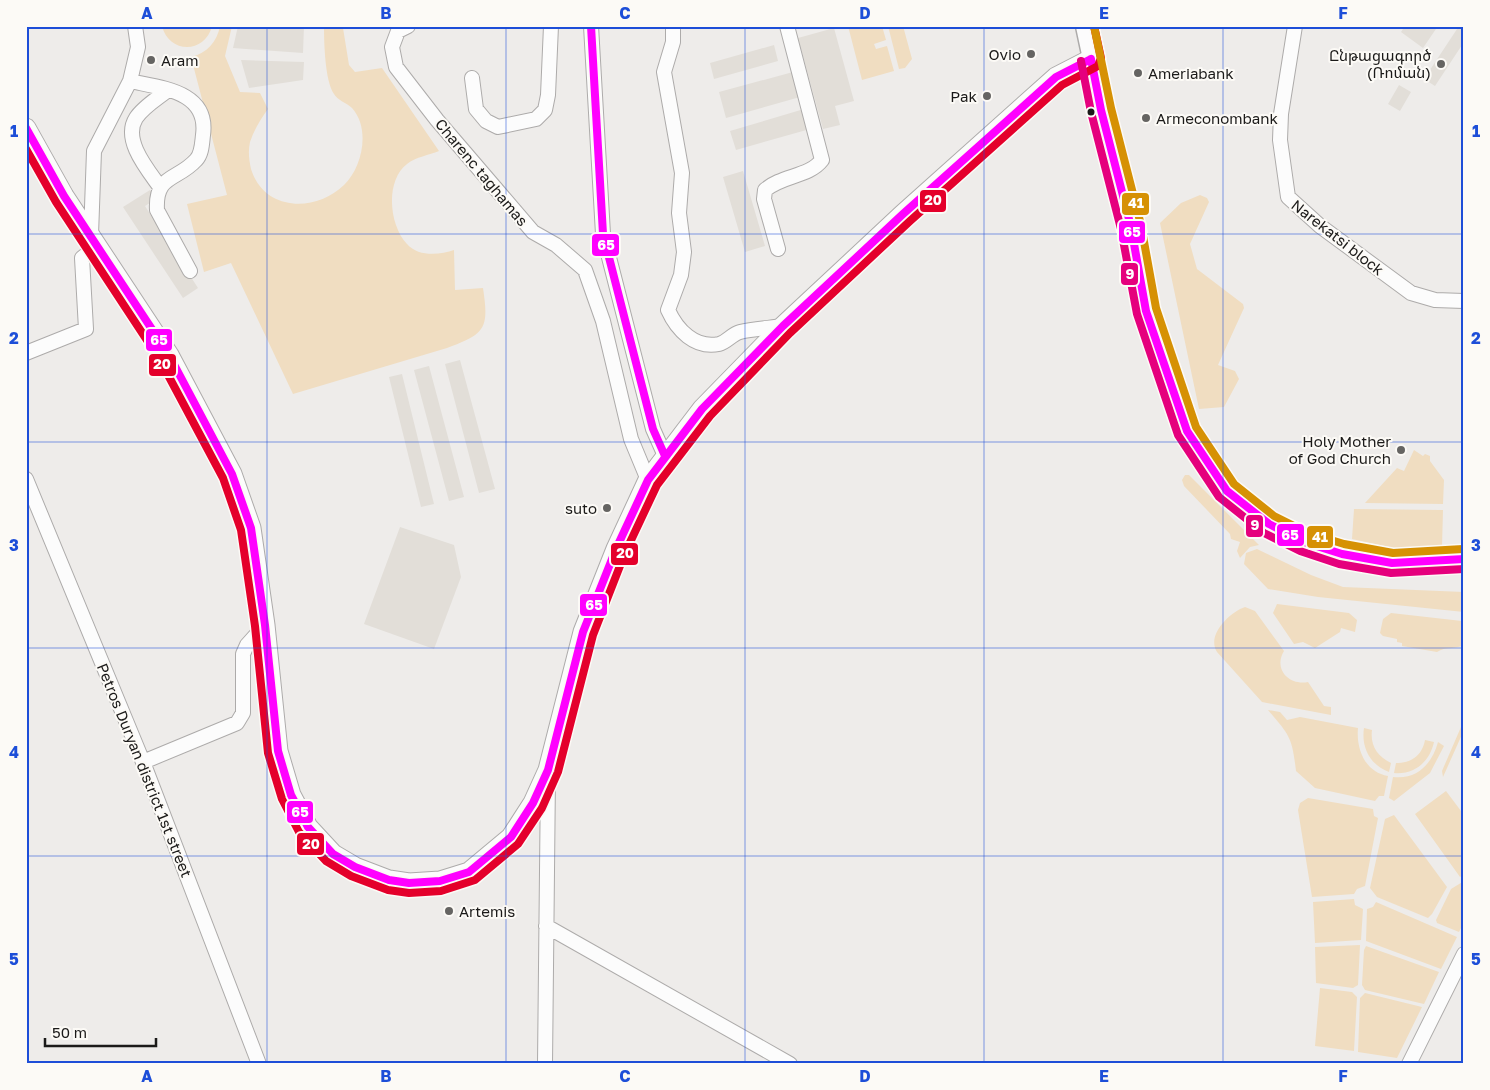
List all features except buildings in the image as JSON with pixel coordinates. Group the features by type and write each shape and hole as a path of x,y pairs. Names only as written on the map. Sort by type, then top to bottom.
{"main road":[{"path":"26,128 64,196 95,240 169,355 232,474 251,528 265,625 278,751 291,795 308,827 333,854 355,867 389,880 409,884 440,881 468,872 511,836 534,803 548,770 583,632 616,549 648,480 702,409 783,326 903,214 1056,77 1090,59 1130,227 1146,311 1187,431 1226,491 1270,524 1304,542 1342,554 1392,563 1464,559"}],"street":[{"path":"26,353 86,329 82,258 95,240 94,151 130,81 138,47 135,26"},
{"name":"Charenc taghamas","path":"408,26 398,31 392,47 396,67 437,120 533,232 556,245 585,270 603,321 631,439 648,480"},
{"path":"472,78 476,109 486,121 498,127 536,119 545,110 548,95 551,26"},
{"path":"591,26 603,234 653,429 665,456"},
{"path":"673,26 673,42 664,72 682,174 679,213 684,252 681,275 668,310 674,323 692,339 703,345 721,344 738,333 783,326"},
{"path":"778,249 764,199 765,190 773,183 816,168 822,160 786,26"},
{"path":"1084,26 1090,59"},
{"name":"Narekatsi block","path":"1295,26 1281,114 1280,140 1288,197 1320,226 1411,293 1435,300 1464,301"},
{"path":"130,81 183,93 200,109 204,131 200,154 196,161 163,182 156,198 157,210 190,271"},
{"path":"160,187 136,153 133,130 135,119 168,90"},
{"name":"Petros Duryan district 1st street","path":"26,479 143,762 259,1064"},
{"path":"143,762 237,722 244,713 243,654 247,645 265,625"},
{"path":"545,1064 548,770"},
{"path":"546,926 790,1064"},
{"path":"1409,1064 1464,954"}],"shaded area":[{"path":"162,26 212,26 202,42 195,46 187,47 179,46 172,42"},
{"path":"220,26 232,26 225,56 240,92 260,93 268,109 249,145 249,159 251,169 258,183 267,193 278,200 305,203 319,200 332,194 344,185 356,169 362,148 363,137 358,117 352,108 337,98 331,88 326,61 324,26 346,26 343,28 349,65 355,72 382,68 439,151 418,158 407,164 400,172 395,181 392,203 396,226 407,244 417,251 436,254 454,250 455,290 483,288 485,321 477,333 447,348 293,394 231,263 204,272 187,204 227,195 191,57 202,53 214,42"},
{"path":"238,26 304,26 303,53 233,48"},
{"path":"848,26 882,26 886,40 874,44 876,49 887,46 894,71 862,80"},
{"path":"888,26 903,26 912,59 905,68 899,69"},
{"path":"1405,26 1438,26 1423,48 1401,32"},
{"path":"1459,26 1464,26 1464,42 1435,86 1424,79"},
{"path":"834,28 854,101 835,106 840,125 823,129 798,38"},
{"path":"774,45 778,61 714,79 710,63"},
{"path":"241,60 304,62 303,80 249,88"},
{"path":"793,72 800,97 726,118 719,92"},
{"path":"1399,85 1411,92 1400,111 1388,104"},
{"path":"804,109 810,129 736,150 730,131"},
{"path":"743,171 765,246 745,252 723,177"},
{"path":"150,190 156,199 145,206 198,288 183,298 123,207"},
{"path":"1200,195 1207,198 1209,202 1190,244 1197,269 1243,304 1244,308 1218,365 1235,371 1239,379 1224,407 1199,409 1160,223 1181,203"},
{"path":"460,360 495,489 479,493 445,364"},
{"path":"429,366 464,497 449,501 414,370"},
{"path":"402,374 434,504 421,507 389,377"},
{"path":"1414,450 1423,456 1425,454 1430,456 1430,461 1444,480 1443,504 1365,503 1397,468 1404,471"},
{"path":"1185,475 1189,475 1259,545 1250,547 1240,558 1237,551 1240,542 1231,539 1230,534 1184,486 1182,480"},
{"path":"1354,509 1443,510 1442,547 1394,548 1352,539"},
{"path":"400,527 454,545 461,577 434,649 364,624"},
{"path":"1257,549 1311,575 1343,587 1464,592 1464,612 1318,597 1268,589 1244,564 1246,553"},
{"path":"1277,604 1349,613 1357,620 1355,632 1341,628 1340,632 1315,648 1303,642 1294,644 1273,613"},
{"path":"1245,607 1255,611 1284,651 1280,664 1285,675 1289,679 1301,683 1308,682 1324,706 1331,707 1331,715 1262,702 1217,652 1214,645 1215,638 1221,625 1233,614"},
{"path":"1391,613 1462,621 1464,622 1464,645 1437,652 1402,646 1402,643 1397,642 1397,639 1383,636 1380,633 1383,619"},
{"path":"1268,710 1280,712 1287,720 1300,717 1358,728 1359,744 1368,765 1380,774 1388,776 1384,796 1379,796 1375,801 1315,788 1296,771 1289,738"},
{"path":"1464,720 1464,730 1443,777 1442,771"},
{"path":"1364,728 1372,730 1372,740 1375,749 1391,763 1389,772 1377,765 1368,754 1364,742"},
{"path":"1425,740 1434,742 1425,761 1409,772 1394,773 1396,763 1406,762 1415,758 1424,746"},
{"path":"1438,742 1444,746 1430,773 1394,801 1389,798 1393,777 1409,776 1422,769 1432,757"},
{"path":"1446,791 1464,815 1464,874 1460,877 1415,814"},
{"path":"1308,798 1373,809 1374,816 1378,818 1365,886 1357,889 1354,894 1312,897 1298,810 1300,803"},
{"path":"1394,815 1447,887 1428,918 1377,897 1370,888 1385,819"},
{"path":"1464,881 1464,922 1459,932 1437,923 1436,920 1451,889"},
{"path":"1354,899 1355,905 1363,909 1361,940 1315,943 1313,902"},
{"path":"1376,902 1457,937 1441,969 1366,941 1367,909 1373,907"},
{"path":"1360,945 1358,985 1353,988 1316,983 1315,947"},
{"path":"1366,946 1439,972 1424,1004 1365,990 1362,985 1364,950"},
{"path":"1320,988 1352,992 1357,997 1354,1051 1315,1046"},
{"path":"1365,993 1422,1007 1397,1058 1358,1052 1360,998"}],"transit line":[{"name":"65","path":"591,26 603,234 653,429 665,456"},
{"name":"20","path":"26,149 56,202 160,360 223,478 241,530 255,626 268,753 282,799 299,832 326,861 351,876 388,890 409,893 441,891 475,880 518,844 542,808 558,772 593,635 625,553 657,485 710,416 790,333 910,221 1062,85 1098,66 1101,58 1094,26"},
{"name":"41","path":"1094,26 1111,108 1141,225 1156,308 1196,427 1234,484 1274,516 1308,533 1344,544 1393,553 1463,549"},
{"name":"65","path":"1091,59 1101,110 1131,227 1146,311 1187,431 1227,491 1269,524 1304,542 1342,554 1392,563 1464,559"},
{"name":"65","path":"26,128 64,196 169,355 232,474 251,528 265,625 278,751 291,795 308,827 333,854 355,867 389,880 409,883 440,881 469,872 511,837 533,803 548,770 583,632 616,549 648,480 702,409 783,326 903,214 1056,77 1091,59"},
{"name":"9","path":"1081,61 1091,112 1121,229 1137,314 1178,435 1219,497 1264,533 1300,551 1339,564 1391,573 1464,569"}],"place":[{"name":"Ovio","path":"1031,54"},
{"name":"Aram","path":"151,60"},
{"name":"Ընթացագործ (Ռոման)","path":"1441,64"},
{"name":"Ameriabank","path":"1138,73"},
{"name":"Pak","path":"987,96"},
{"name":"Armeconombank","path":"1146,118"},
{"name":"Holy Mother of God Church","path":"1401,450"},
{"name":"suto","path":"607,508"},
{"name":"Artemis","path":"449,911"}]}
